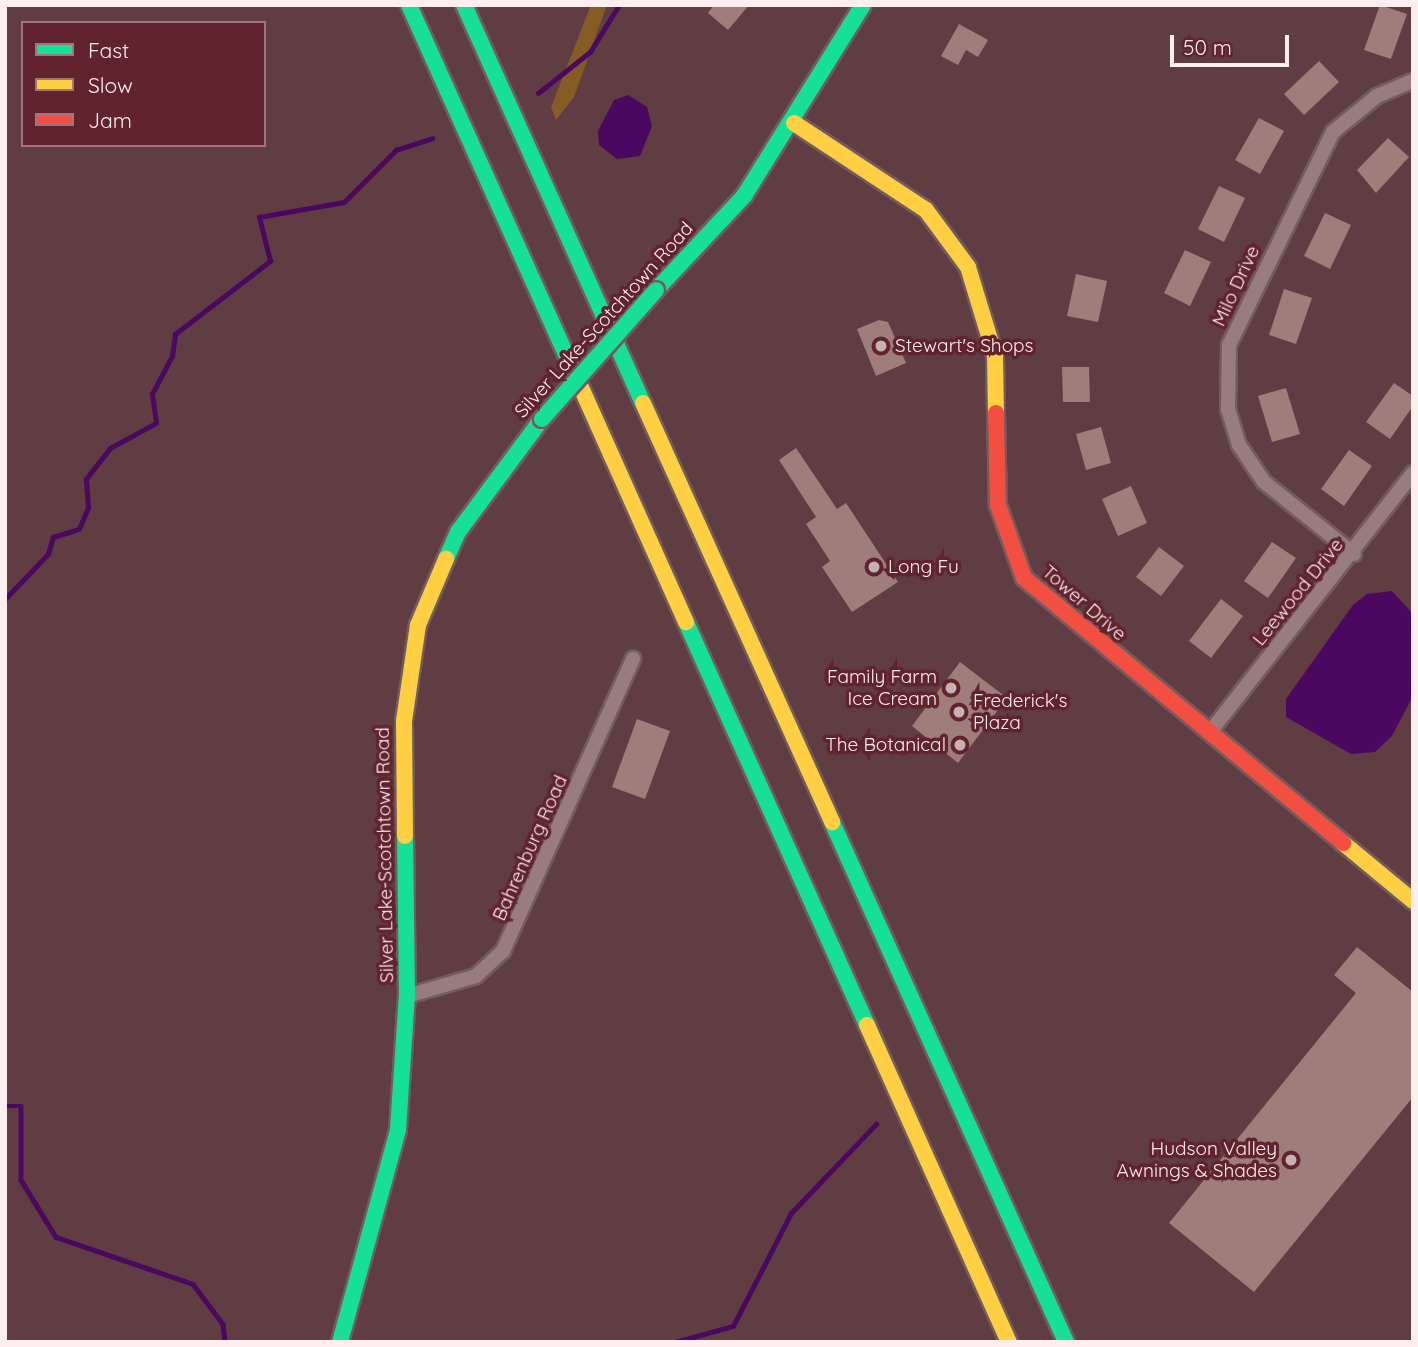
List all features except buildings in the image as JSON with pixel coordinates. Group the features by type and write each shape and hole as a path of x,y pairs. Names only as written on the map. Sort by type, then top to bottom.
{"main road":[{"path":"409,5 1009,1342"},
{"path":"464,5 1066,1342"},
{"name":"Silver Lake-Scotchtown Road","path":"340,1342 398,1130 407,996 403,732 418,625 458,532 542,419 656,290 744,196 794,123 863,5"},
{"name":"Tower Drive","path":"794,123 926,210 968,267 989,320 995,356 998,505 1024,578 1413,901"}],"street":[{"name":"Milo Drive","path":"1354,554 1264,482 1239,444 1225,377 1229,345 1333,132 1377,96 1413,81"},
{"name":"Leewood Drive","path":"1210,732 1354,554 1413,473"},
{"name":"Bahrenburg Road","path":"407,996 476,976 503,951 632,659"}],"shaded area":[{"path":"591,5 607,5 574,97 556,120 551,107"},
{"path":"628,95 647,107 652,126 640,156 617,159 599,145 598,131 614,100"},
{"path":"1392,591 1413,614 1413,696 1392,736 1375,752 1351,754 1286,717 1286,699 1353,605 1367,594"}],"waterway":[{"path":"538,93 590,52 619,5"},
{"path":"5,599 48,554 53,537 79,529 88,508 86,479 110,448 156,423 152,394 172,356 175,334 270,261 259,217 344,202 396,150 432,138"},
{"path":"5,1106 21,1106 21,1180 56,1237 193,1284 223,1324 225,1342"},
{"path":"675,1342 733,1326 791,1213 876,1124"}],"traffic: fast":[{"path":"409,5 575,374"},
{"path":"464,5 643,403"},
{"path":"656,290 744,196 863,5"},
{"path":"542,419 656,290"},
{"path":"446,559 458,532 542,419"},
{"path":"686,622 867,1025"},
{"path":"832,822 1066,1342"},
{"path":"340,1342 398,1130 407,996 405,836"}],"traffic: slow":[{"path":"794,123 926,210 968,267 995,356 996,413"},
{"path":"575,374 686,622"},
{"path":"643,403 832,822"},
{"path":"405,836 404,721 418,625 446,559"},
{"path":"1343,843 1413,901"},
{"path":"867,1025 1009,1342"}],"traffic: jam":[{"path":"996,413 998,505 1024,578 1343,843"}],"place":[{"name":"Stewart's Shops","path":"881,346"},
{"name":"Long Fu","path":"874,567"},
{"name":"Family Farm Ice Cream","path":"951,688"},
{"name":"Frederick's Plaza","path":"959,712"},
{"name":"The Botanical","path":"960,745"},
{"name":"Hudson Valley Awnings & Shades","path":"1291,1160"}]}
